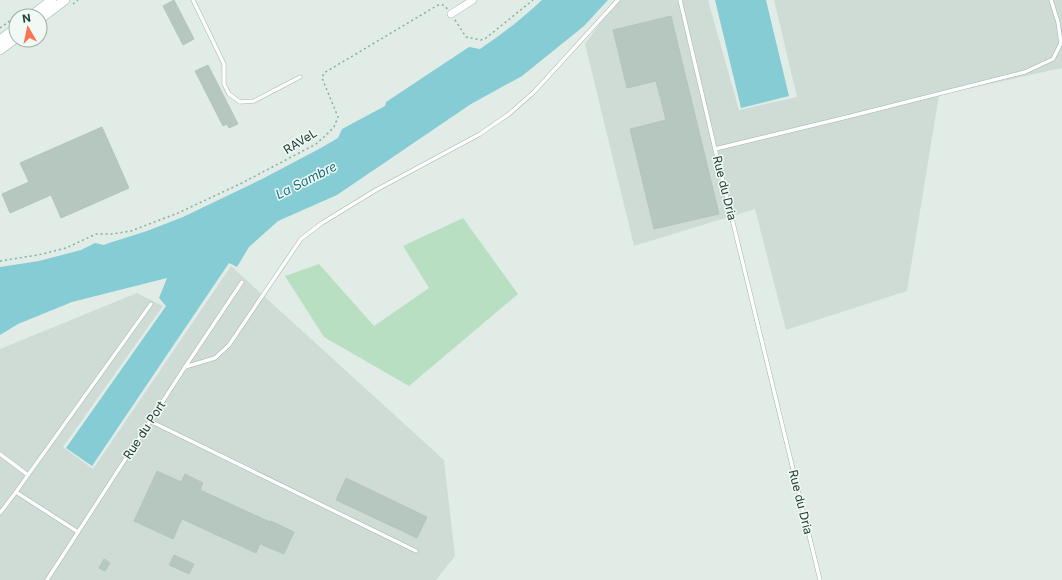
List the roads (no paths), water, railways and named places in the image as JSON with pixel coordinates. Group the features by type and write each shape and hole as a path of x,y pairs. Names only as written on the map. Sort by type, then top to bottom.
{"main road":[{"path":"42,8 52,0"},
{"path":"48,13 65,0"}],"street":[{"path":"451,14 473,0"}],"lane":[{"path":"193,0 224,64 224,84 229,94 240,102 254,101 300,77"},
{"path":"185,367 216,358 229,345 301,239 322,223 376,190 480,134 509,114 534,92 618,0"},
{"path":"680,0 715,149"},
{"name":"Rue du Dria","path":"820,580 715,149 1025,72 1053,59 1061,43 1058,22 1051,0"},
{"name":"Rue du Port","path":"47,580 242,282"},
{"path":"0,513 151,304"},
{"path":"150,421 416,551"},
{"path":"0,454 28,475"},
{"path":"16,492 78,532"}],"water":[{"name":"La Sambre","path":"542,0 608,0 584,26 522,76 471,104 337,195 278,221 249,247 237,267 229,263 92,466 66,448 166,306 159,298 167,278 72,302 18,324 0,335 0,267 39,261 81,250 95,243 104,245 147,231 183,217 262,179 338,138 342,129 385,106 386,102 469,47 480,49 512,26"},
{"path":"715,0 766,0 789,96 741,108"}]}
